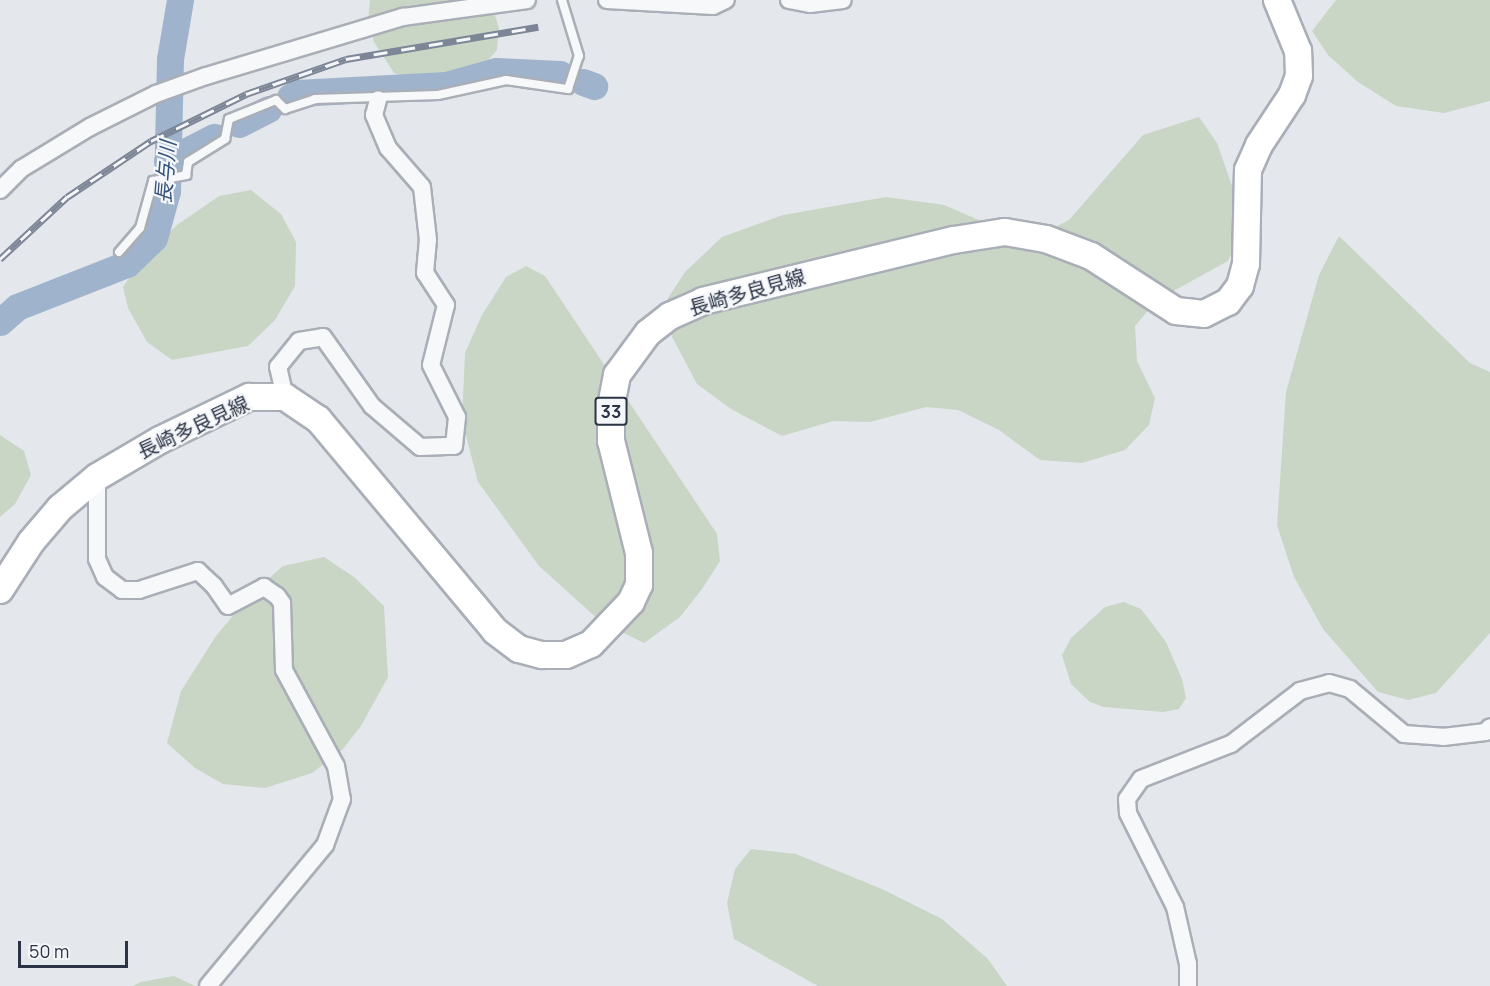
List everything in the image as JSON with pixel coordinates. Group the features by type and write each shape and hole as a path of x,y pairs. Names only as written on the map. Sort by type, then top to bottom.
{"main road":[{"name":"長崎多良見線","path":"0,591 60,508 97,477 160,440 249,397 285,397 318,419 495,631 519,649 542,655 566,655 591,644 631,602 639,585 639,553 611,441 610,406 617,375 630,353 648,333 670,316 703,301 858,262 1005,232 1046,238 1091,256 1176,311 1204,314 1228,302 1240,286 1246,264 1248,170 1259,145 1292,95 1299,76 1298,51 1277,0"}],"street":[{"path":"0,190 31,163 90,127 156,94 206,76 403,17 527,0"},
{"path":"607,0 703,6 726,0"},
{"path":"789,0 810,4 843,0"},
{"path":"285,397 278,367 299,341 323,337 372,406 420,447 454,446 457,417 431,365 446,305 425,273 428,240 422,187 388,148 374,115 378,100"},
{"path":"97,477 97,559 105,577 122,590 139,590 198,571 214,585 228,606 264,587 277,596 282,603 284,670 336,766 342,799 325,845 208,986"},
{"path":"1188,986 1188,964 1175,907 1128,813 1127,799 1141,778 1231,744 1291,697 1329,682 1350,689 1404,734 1443,737 1486,732 1490,727"}],"lane":[{"path":"119,252 140,228 153,181 186,175 188,162 225,139 229,119 276,100 285,109 315,99 378,100 438,95 506,80 568,89 579,56 562,0"}],"green space":[{"path":"370,0 490,0 499,28 497,50 484,65 451,77 422,81 394,73 374,42 368,21"},
{"path":"1336,0 1490,0 1490,101 1444,113 1396,106 1358,82 1328,55 1312,31"},
{"path":"1199,117 1217,143 1245,223 1228,261 1157,300 1135,326 1137,361 1155,398 1149,425 1125,450 1082,463 1040,460 999,430 958,410 926,407 870,422 833,421 782,436 731,409 697,384 659,312 685,272 722,237 783,215 886,197 944,205 993,226 1044,233 1069,220 1143,135"},
{"path":"251,190 281,214 296,242 295,286 275,320 248,346 172,360 147,342 128,308 123,287 141,261 177,225 219,196"},
{"path":"1339,236 1470,363 1490,372 1490,633 1436,693 1408,700 1378,692 1323,629 1294,577 1277,525 1286,392 1319,275"},
{"path":"526,266 545,276 717,534 720,561 702,589 680,617 644,643 600,621 539,566 478,482 462,420 465,353 482,315 506,277"},
{"path":"0,435 24,451 31,475 15,504 0,517"},
{"path":"324,557 354,577 384,606 388,677 361,726 342,750 312,773 265,788 223,784 195,768 167,743 181,691 216,636 251,594 283,566"},
{"path":"1124,602 1141,609 1166,642 1182,679 1186,698 1179,709 1163,712 1104,707 1090,702 1071,684 1062,655 1071,638 1105,607"},
{"path":"751,849 796,854 882,889 942,919 988,959 1007,986 818,986 734,939 727,903 735,869"},
{"path":"174,976 195,986 133,986 141,982"}],"waterway":[{"name":"長与川","path":"0,322 17,307 127,264 154,238 167,191 170,59 180,0"},
{"path":"290,97 297,93 446,85 496,71 560,74"},
{"path":"583,82 594,86"},
{"path":"239,124 268,109"},
{"path":"167,161 214,137"}],"railway":[{"path":"0,259 67,197 151,141 246,94 346,59 538,27"}]}
